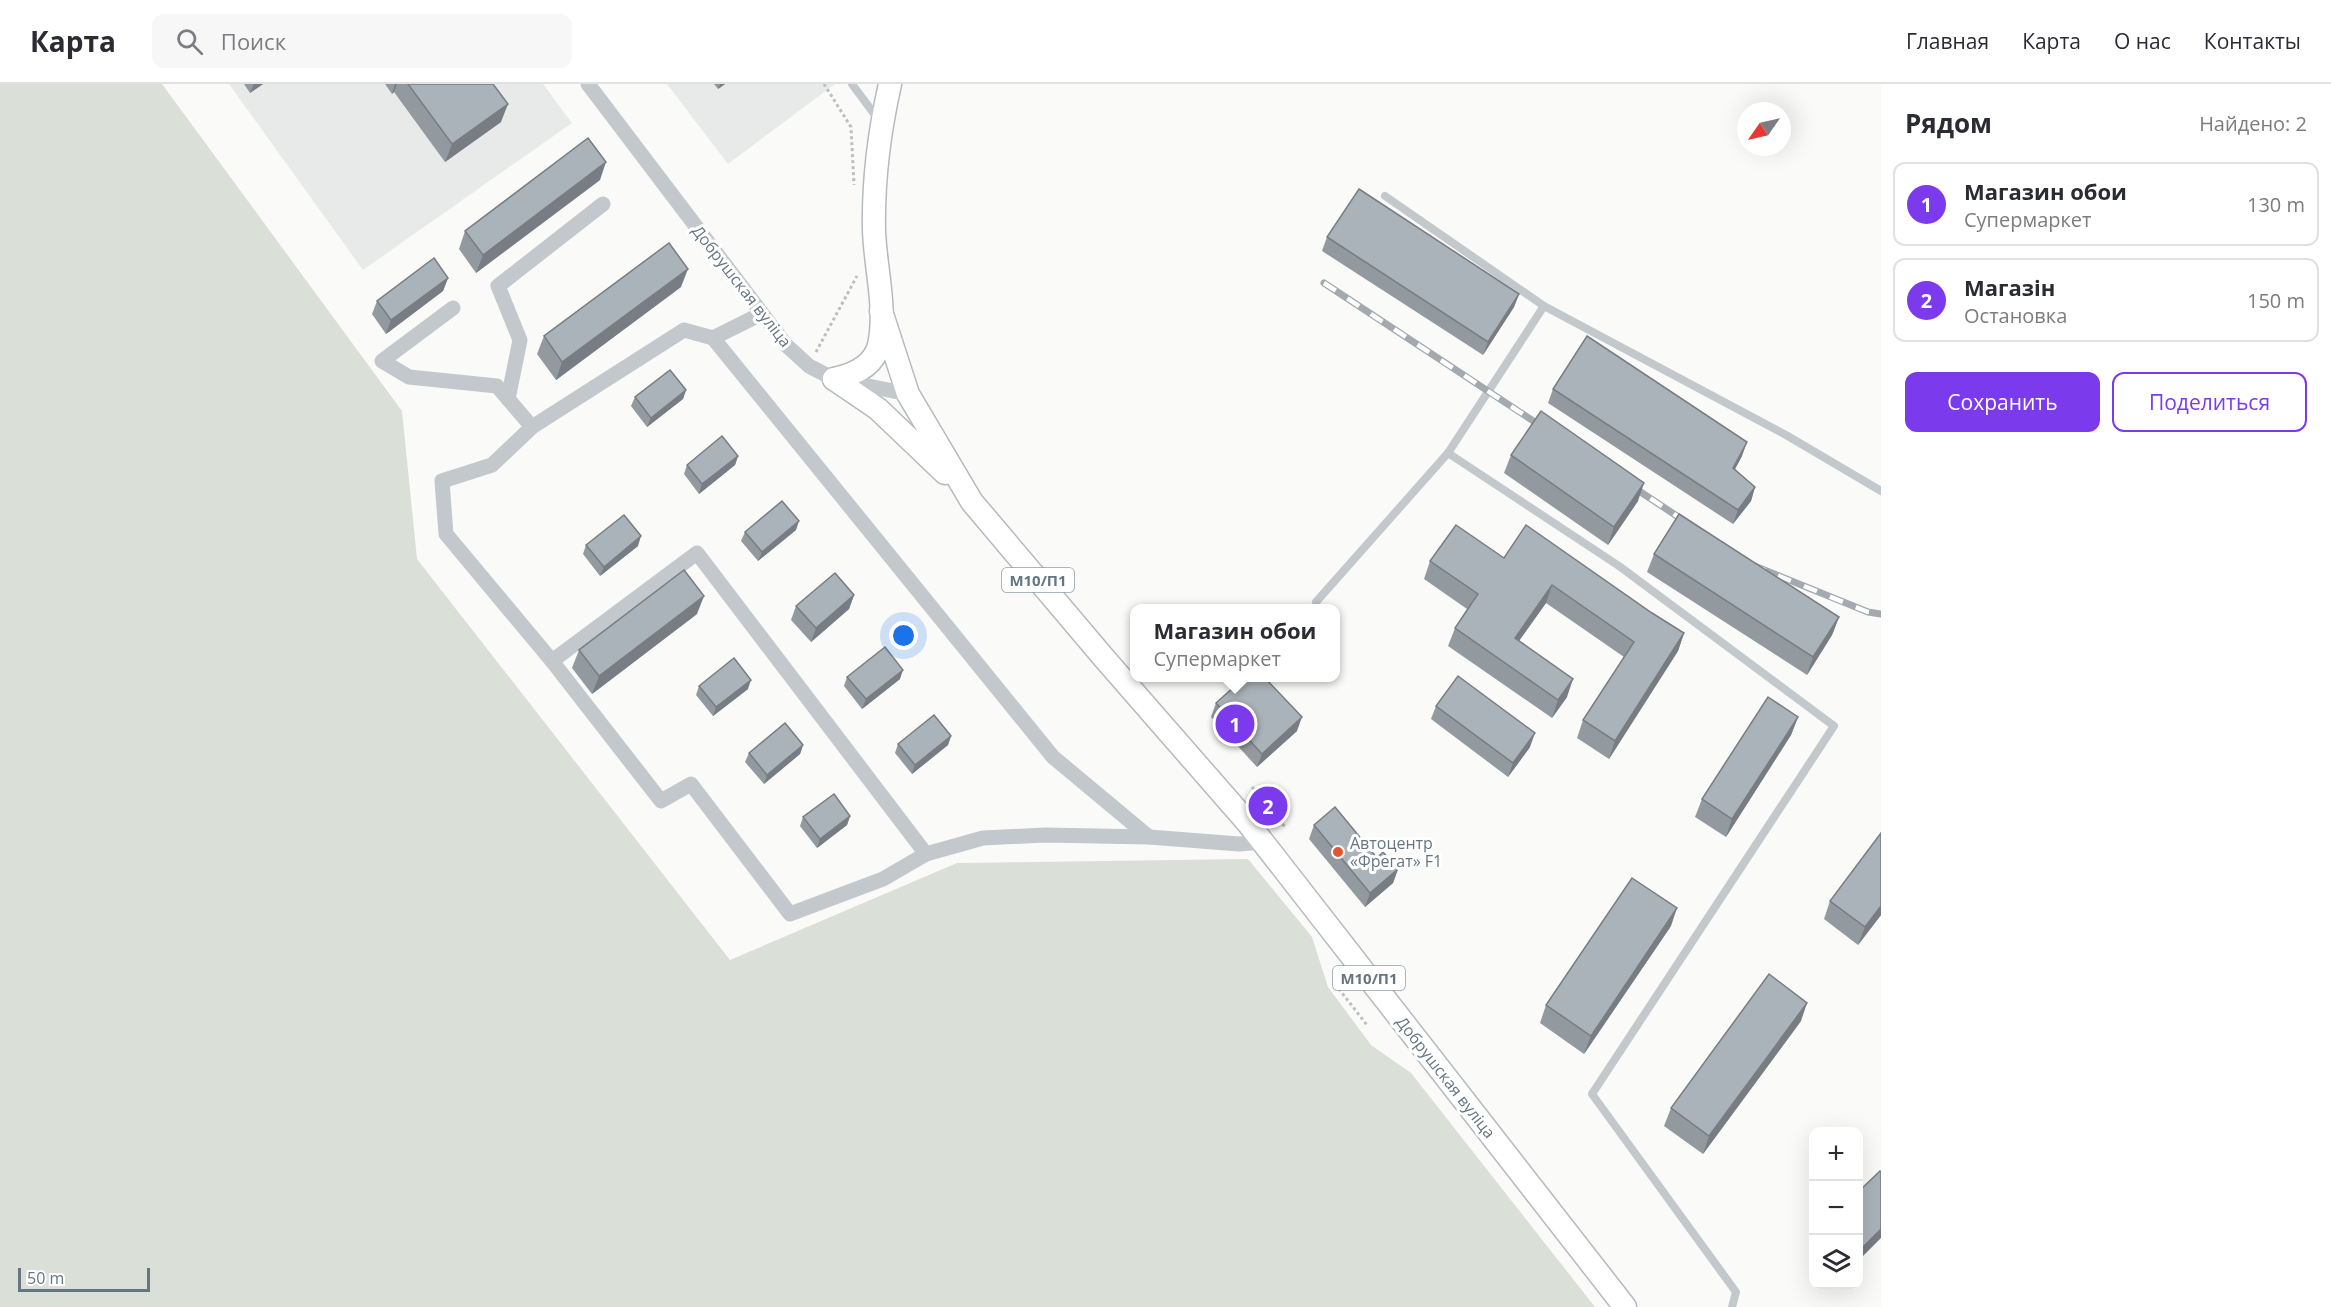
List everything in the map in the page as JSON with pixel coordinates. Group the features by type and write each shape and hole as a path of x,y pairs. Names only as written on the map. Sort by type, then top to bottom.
{"main road":[{"name":"М10/П1","path":"890,84 881,122 876,161 874,231 881,311 908,394"},
{"path":"834,379 851,375 867,365 879,346 881,311"},
{"path":"834,379 878,409 930,456 972,502"},
{"name":"Добрушская вуліца","path":"908,394 972,502 1263,842 1624,1307"}],"street":[{"name":"Добрушская вуліца","path":"588,84 786,345 809,366 834,379 908,394"},
{"path":"508,399 520,340 498,286 603,204"},
{"path":"453,308 382,361 409,377 497,387 532,427"},
{"path":"713,338 761,315"},
{"path":"1149,837 1053,757 713,338 684,330 532,427 492,465 442,481 446,534 552,661 661,801 691,784 790,914 883,879 926,854 983,838 1045,835 1149,837 1239,844 1263,842"},
{"path":"552,661 697,553 926,854"}],"lane":[{"path":"852,84 881,122"},
{"path":"1385,196 1544,306 1786,435 1881,491"},
{"path":"1316,602 1448,453 1544,306"},
{"path":"1448,453 1619,566 1834,726 1592,1094 1736,1292 1732,1307"}],"path":[{"path":"824,84 851,127 854,196"},
{"path":"815,354 857,276 857,265"},
{"path":"1252,787 1286,828"},
{"path":"1335,984 1367,1025"}],"shaded area":[{"path":"0,84 162,84 402,411 417,559 730,960 957,863 1248,859 1312,937 1328,987 1371,1045 1411,1073 1595,1307 0,1307"},
{"path":"229,84 543,84 572,123 363,270"},
{"path":"667,84 835,84 728,164"}],"building":[{"path":"408,84 493,84 508,104 452,144"},
{"path":"588,138 606,162 483,255 465,231"},
{"path":"1359,189 1519,294 1488,342 1327,237"},
{"path":"669,243 688,269 562,362 544,336"},
{"path":"434,258 448,278 391,320 377,301"},
{"path":"1587,336 1747,442 1733,468 1755,487 1738,510 1553,389"},
{"path":"670,370 686,390 651,418 635,397"},
{"path":"1541,411 1644,483 1614,527 1511,455"},
{"path":"722,436 738,456 702,484 687,465"},
{"path":"782,501 799,521 762,552 745,532"},
{"path":"1679,514 1839,617 1813,657 1654,554"},
{"path":"624,515 641,536 604,567 586,545"},
{"path":"1456,525 1504,558 1526,525 1684,633 1615,741 1583,720 1634,642 1552,585 1515,638 1573,679 1558,700 1455,628 1478,594 1430,561"},
{"path":"684,570 704,596 599,676 579,650"},
{"path":"835,573 854,595 816,628 796,606"},
{"path":"885,647 903,670 866,699 847,677"},
{"path":"734,658 751,680 716,707 699,686"},
{"path":"1458,676 1535,733 1513,763 1436,706"},
{"path":"1240,682 1269,682 1302,717 1262,754 1216,703"},
{"path":"1768,697 1798,717 1732,819 1702,799"},
{"path":"934,715 951,736 915,765 898,744"},
{"path":"785,723 803,745 767,775 749,753"},
{"path":"834,794 850,816 820,839 803,817"},
{"path":"1335,807 1377,858 1383,852 1398,869 1370,893 1314,825"},
{"path":"1881,833 1881,906 1865,927 1830,901"},
{"path":"1632,878 1677,908 1591,1036 1546,1005"},
{"path":"1769,974 1807,1003 1709,1136 1671,1108"},
{"path":"1881,1172 1881,1229 1863,1247 1863,1235 1863,1187"}],"railway":[{"path":"1324,283 1547,430"},
{"path":"1627,483 1692,526"},
{"path":"1752,565 1868,612 1881,614"}],"place":[{"name":"Магазин обои","path":"1235,724"},
{"name":"Магазін","path":"1268,806"},
{"name":"Автоцентр «Фрегат» F1","path":"1338,852"}]}
